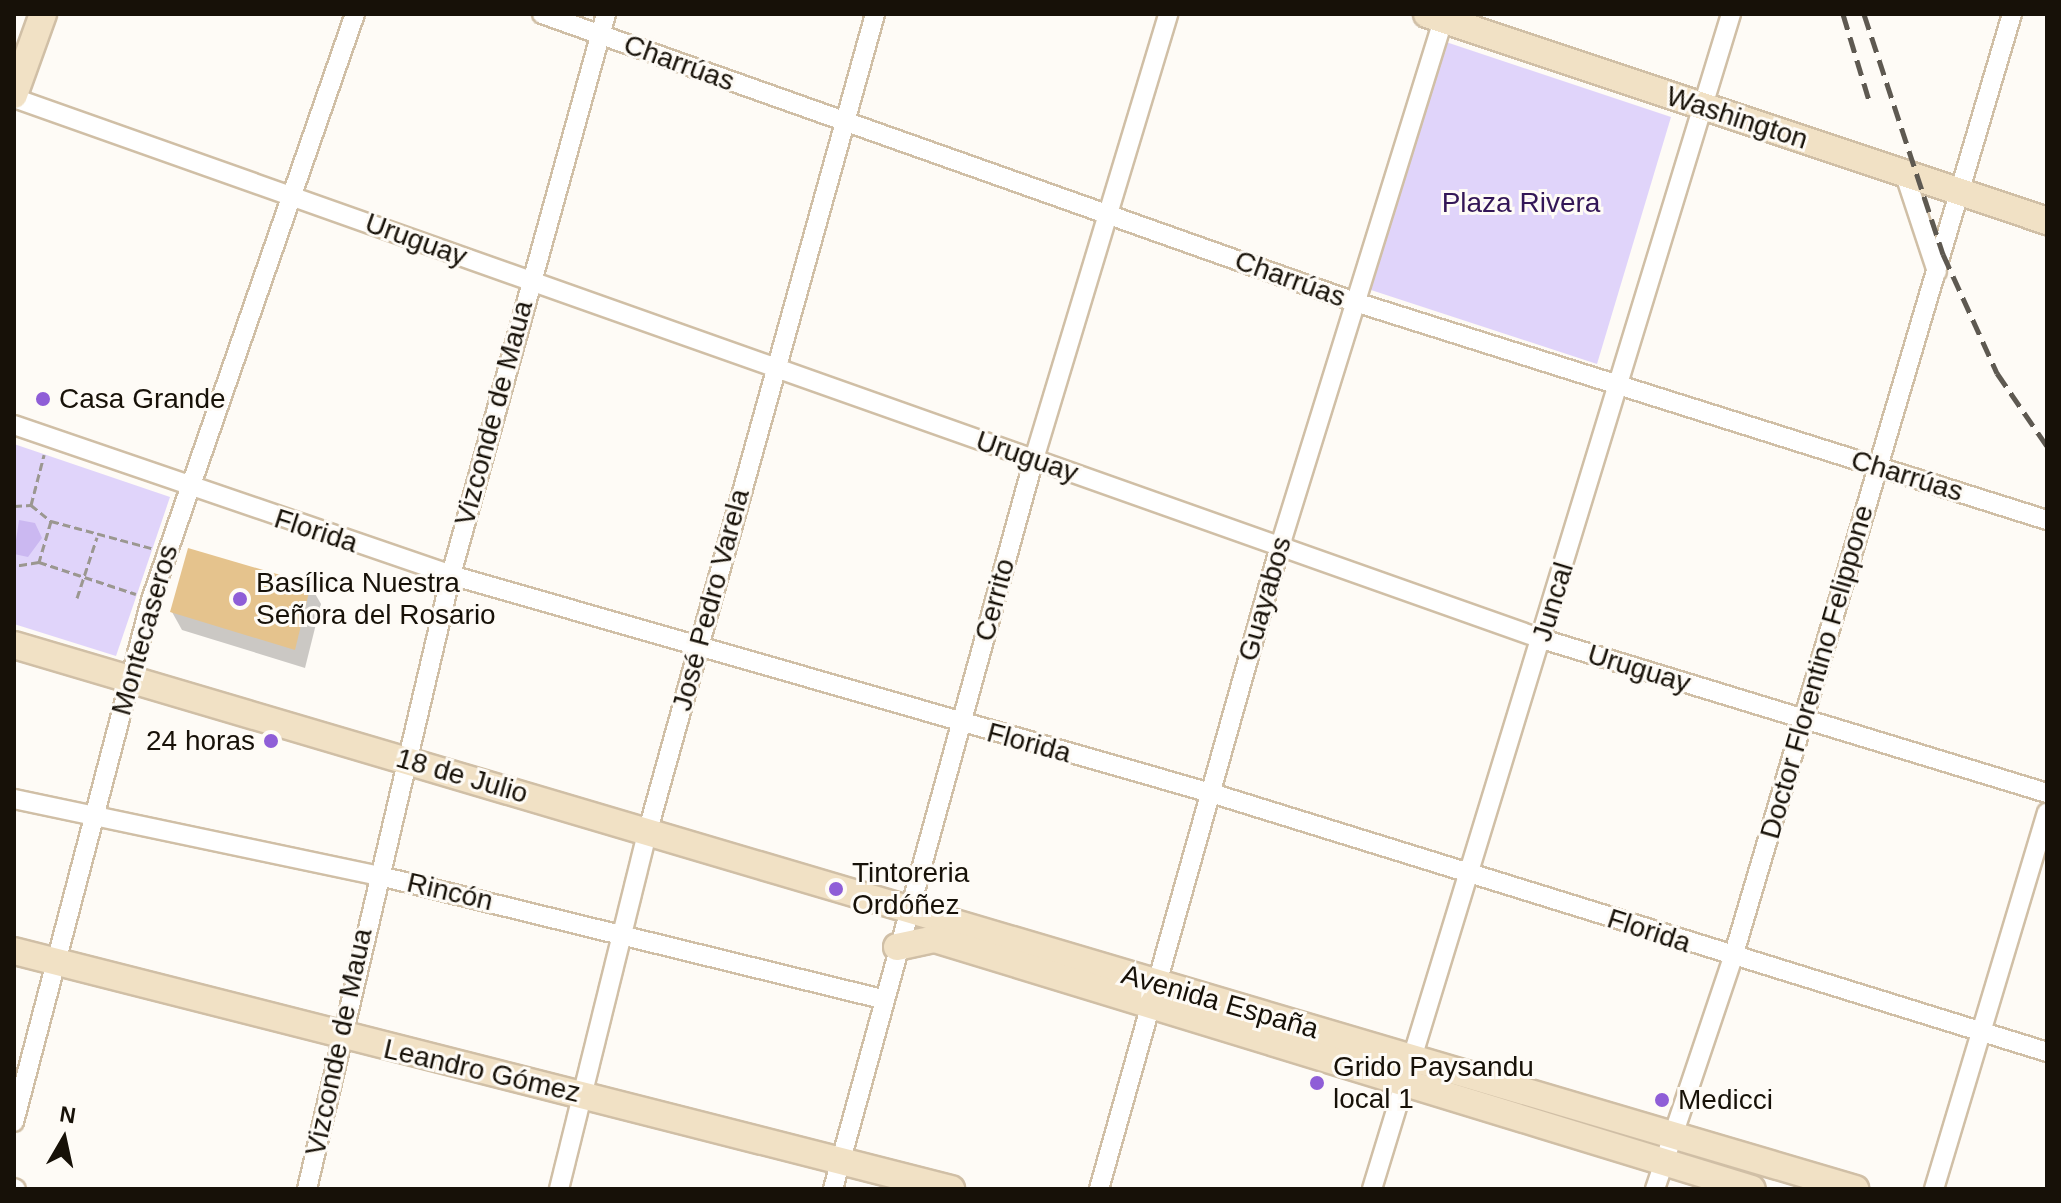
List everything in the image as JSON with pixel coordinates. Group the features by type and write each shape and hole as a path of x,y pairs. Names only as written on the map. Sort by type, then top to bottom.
{"street":[{"path":"14,96 43,14"},
{"name":"Montecaseros","path":"14,1122 58,964 151,600 166,552 194,491 297,197 355,14"},
{"name":"Charrúas","path":"542,14 1355,302 2047,520"},
{"name":"Vizconde de Maua","path":"307,1189 376,875 451,575 530,280 606,14"},
{"name":"José Pedro Varela","path":"559,1189 648,830 774,368 875,14"},
{"name":"Cerrito","path":"833,1189 882,999 1034,459 1168,14"},
{"name":"Juncal","path":"1372,1189 1406,1069 1542,639 1731,14"},
{"name":"Doctor Florentino Felippone","path":"1655,1189 1733,957 1877,467 1962,192 2012,14"},
{"name":"Washington","path":"1438,16 2047,221"},
{"name":"Guayabos","path":"1099,1189 1280,546 1438,16"},
{"name":"Uruguay","path":"14,96 1542,639 2047,793"},
{"path":"1904,172 1937,272"},
{"name":"Florida","path":"14,425 194,491 451,575 961,724 1211,793 2047,1052"},
{"name":"18 de Julio","path":"14,645 908,908"},
{"name":"Rincón","path":"14,799 376,875 624,932 882,999"},
{"path":"1934,1189 1984,1032 2047,813"},
{"name":"Avenida España","path":"908,908 1155,995"},
{"name":"Avenida España","path":"897,947 935,939 1155,995 1406,1069 1672,1135 1855,1189"},
{"name":"Leandro Gómez","path":"14,951 339,1037 951,1189"},
{"name":"Avenida España","path":"1406,1069 1663,1163 1752,1189"}],"path":[{"path":"31,505 49,438"},
{"path":"14,506 31,505 51,521 166,552"},
{"path":"39,562 51,521"},
{"path":"77,598 98,535"},
{"path":"14,566 39,562 151,600"}],"green space":[{"name":"Plaza Rivera","path":"1446,42 1671,117 1597,364 1371,290"},
{"path":"14,444 170,497 116,656 14,624"}],"shaded area":[{"path":"19,520 35,523 42,538 28,557 14,554"}],"building":[{"name":"Basílica Nuestra Señora del Rosario","path":"188,548 311,584 295,650 170,612"}],"railway":[{"path":"1843,14 1869,100"},
{"path":"1864,14 1943,254 1997,373 2047,446"}],"place":[{"name":"Casa Grande","path":"43,399"},
{"name":"Basílica Nuestra Señora del Rosario","path":"240,599"},
{"name":"24 horas","path":"271,741"},
{"name":"Tintoreria Ordóñez","path":"836,889"},
{"name":"Grido Paysandu local 1","path":"1317,1083"},
{"name":"Medicci","path":"1662,1100"}]}
